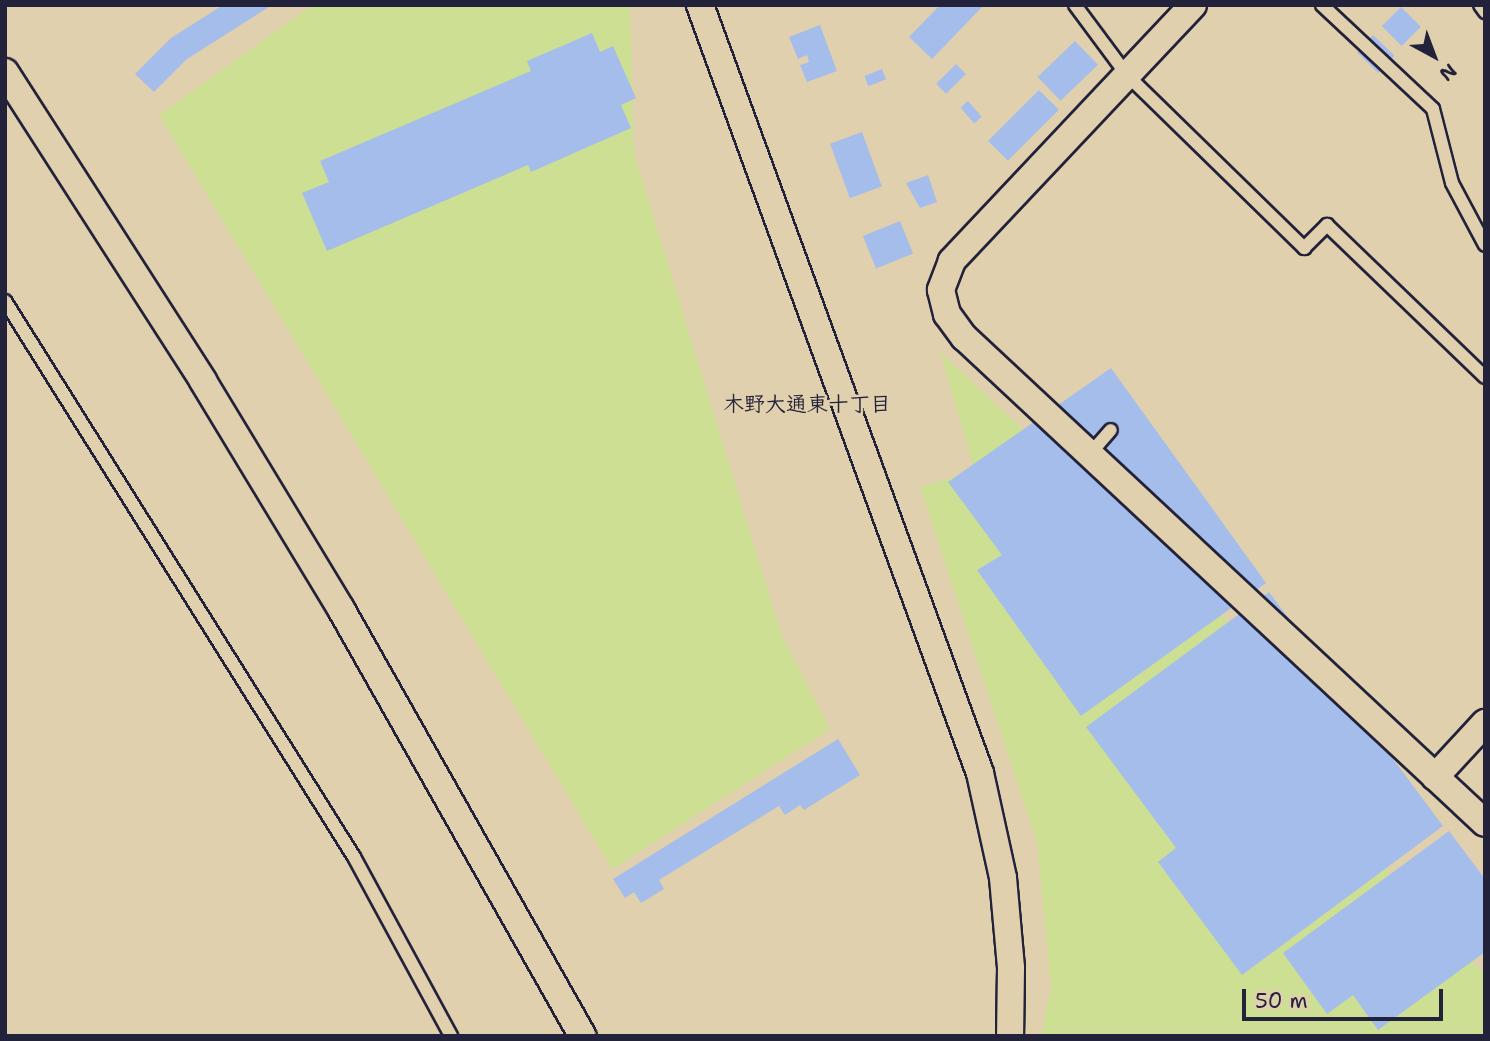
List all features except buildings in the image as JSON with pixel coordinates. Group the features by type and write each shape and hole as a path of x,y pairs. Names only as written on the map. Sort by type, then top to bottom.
{"street":[{"path":"700,5 980,773 1003,878 1011,968 1010,1036"},
{"path":"1193,5 952,261 941,290 947,314 964,337 1485,823"},
{"path":"5,72 341,609 583,1036"},
{"path":"1435,777 1485,723"}],"lane":[{"path":"1075,5 1127,75 1304,248 1327,225 1485,377"},
{"path":"1322,5 1433,109 1452,183 1485,245"},
{"path":"1480,5 1485,12"},
{"path":"5,301 354,857 451,1036"},
{"path":"1089,455 1111,430"}],"green space":[{"path":"312,5 630,5 634,153 781,634 830,729 612,869 159,115"},
{"path":"940,352 1314,702 1276,751 1485,975 1485,1036 1041,1036 1051,987 1037,842 920,487 975,471"}],"district":[{"name":"木野大通東十丁目","path":"807,404"}]}
